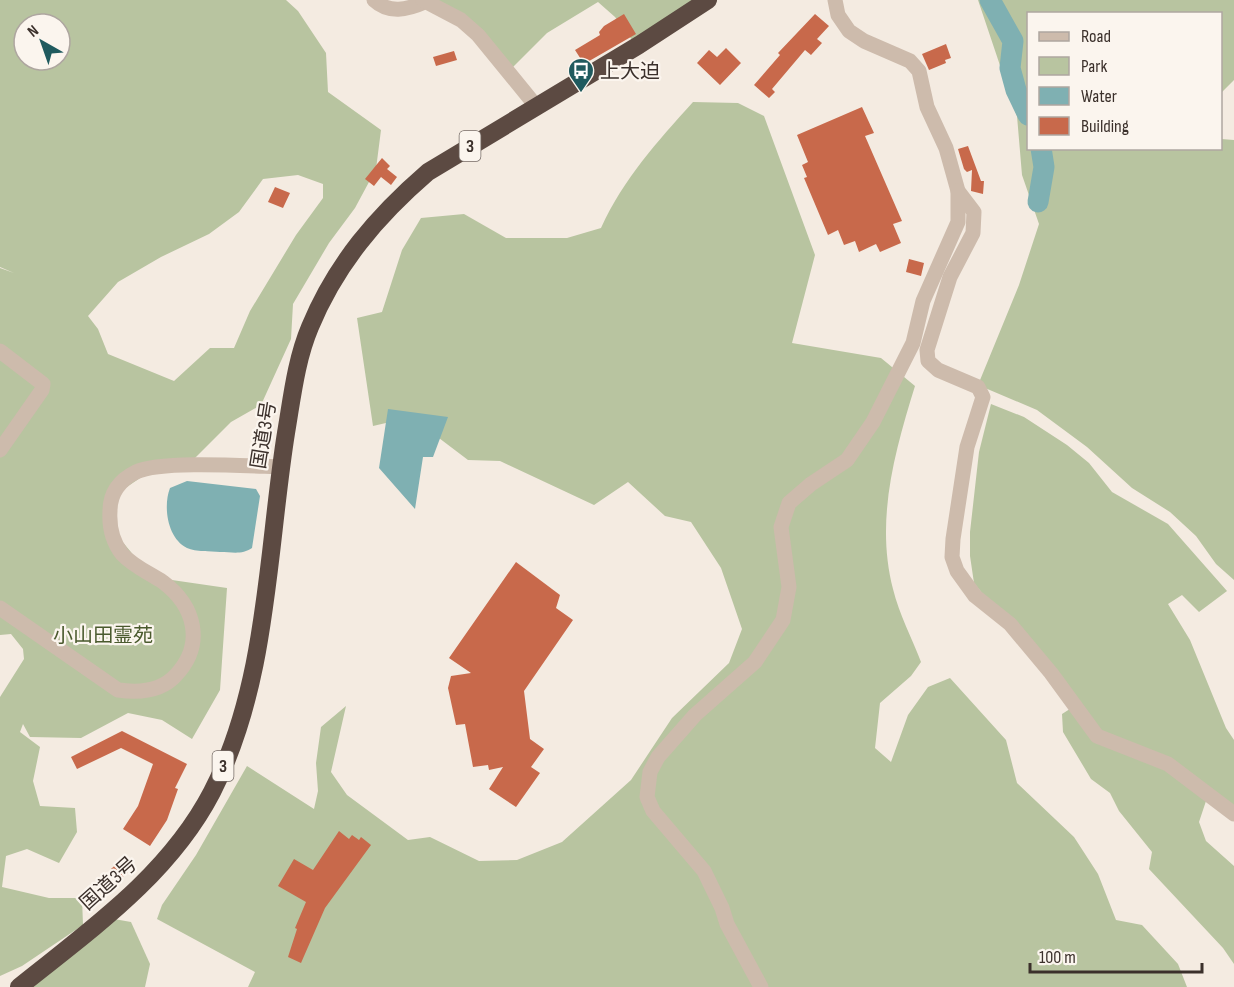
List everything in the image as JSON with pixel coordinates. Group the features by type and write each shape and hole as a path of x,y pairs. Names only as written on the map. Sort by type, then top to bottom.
{"highway":[{"name":"国道3号","path":"19,987 135,892 175,848 212,792 235,739 250,688 296,376 309,329 337,274 362,237 402,194 428,172 639,45 708,0"}],"street":[{"path":"374,0 384,8 394,10 424,1 461,20 478,35 536,106"},
{"path":"761,987 727,924 704,871 653,811 647,797 650,772 658,757 695,715 755,662 783,620 789,587 781,527 789,503 811,484 847,460 878,413 913,343 923,301 958,222 958,191 946,148 927,107 919,71 910,61 864,41 849,31 838,15 835,0"},
{"path":"958,191 974,212 974,233 950,277 927,350 928,361 938,370 978,387 983,397 967,447 952,539 952,557 957,571 975,596 1011,624 1051,673 1097,736 1168,764 1234,814"},
{"path":"0,351 43,384 42,390 0,450"},
{"path":"0,608 118,690 135,692 154,689 170,682 184,666 192,649 195,630 190,612 179,596 129,560 118,548 111,532 112,494 120,483 137,471 158,467 281,467"}],"green space":[{"name":"小山田霊苑","path":"0,0 286,0 298,11 326,53 328,92 381,130 376,169 355,208 329,243 293,304 291,339 261,405 231,422 184,469 143,476 121,491 116,504 116,524 121,540 135,557 165,579 227,588 220,690 192,739 162,720 128,713 81,738 30,737 23,724 20,732 40,747 33,781 40,806 75,808 77,832 59,863 27,849 6,856 2,887 49,898 82,898 83,925 22,966 0,976 0,697 24,659 23,649 11,634 0,635 0,268 14,273 0,267","holes":["298,175 323,184 323,198 296,235 250,311 234,348 210,348 174,381 108,354 98,329 88,316 118,282 161,257 209,234 239,212 263,179"]},
{"path":"435,0 696,0 632,40 615,17 598,2 547,33 513,67"},
{"path":"978,0 1234,0 1234,80 1222,92 1222,12 1027,12 1027,150 1222,150 1222,139 1234,140 1234,580 1216,564 1196,536 1170,512 1132,488 1087,447 1037,410 978,385 1019,285 1039,224 1022,175 1017,116"},
{"path":"693,102 738,103 764,116 815,255 792,343 881,358 915,386 890,486 886,537 893,589 921,662 911,676 880,703 875,748 891,762 908,715 928,687 950,678 1006,740 1017,783 1074,837 1098,874 1116,920 1142,925 1178,964 1187,987 248,987 255,972 157,919 162,905 196,855 247,766 314,809 318,791 316,763 321,727 346,706 331,772 347,795 408,840 430,837 479,861 517,860 562,842 631,780 672,718 729,663 742,629 721,568 691,522 665,516 628,482 594,505 500,461 468,460 435,435 403,419 373,426 357,318 382,312 402,250 421,218 464,214 506,238 567,238 601,228 631,177 654,146"},
{"path":"991,404 1024,417 1067,445 1089,463 1112,492 1168,524 1227,591 1199,612 1182,595 1168,604 1190,640 1226,728 1234,740 1234,819 1206,801 1199,822 1206,841 1234,866 1234,964 1223,948 1149,869 1152,852 1119,811 1110,793 1091,779 1063,732 1062,714 1073,707 974,583 970,556 970,532 979,452"},
{"path":"114,919 131,922 150,964 145,987 29,987"}],"water":[{"path":"388,409 448,417 433,457 423,457 415,509 379,468"},
{"path":"187,481 256,489 260,496 252,548 237,553 203,551 187,548 180,543 168,521 168,495 170,488"}],"building":[{"path":"624,14 636,34 584,64 575,50 600,35 599,32 604,26"},
{"path":"815,14 829,26 817,39 822,43 811,55 805,50 772,89 775,92 769,98 754,85 780,55 778,53"},
{"path":"946,44 951,58 945,60 946,63 929,70 922,54"},
{"path":"726,48 741,63 720,85 697,63 709,50 717,57"},
{"path":"454,51 457,60 436,66 433,57"},
{"path":"862,107 874,133 865,136 902,221 893,224 901,243 880,252 876,244 859,252 855,241 844,245 838,230 828,235 804,178 807,177 802,165 808,162 797,135"},
{"path":"968,146 981,181 984,181 983,194 971,191 972,170 967,172 964,169 958,149"},
{"path":"382,158 390,166 387,169 397,177 391,185 381,177 374,186 365,179"},
{"path":"275,187 290,193 283,208 268,202"},
{"path":"909,259 924,263 921,276 906,272"},
{"path":"516,562 560,595 556,608 573,620 524,691 530,739 544,749 531,767 540,773 516,807 489,789 503,767 489,770 488,765 473,767 465,724 456,725 448,688 451,676 471,673 449,658"},
{"path":"122,731 187,764 175,788 178,789 167,820 150,846 123,829 138,806 153,764 121,748 77,769 71,757"},
{"path":"339,831 349,839 352,835 359,840 361,837 371,845 325,908 301,963 288,957 297,929 295,928 306,902 278,886 294,859 313,870"},
{"path":"120,861 129,872 120,879 111,869"}],"waterway":[{"path":"990,0 1013,41 1010,68 1016,90 1027,113"},
{"path":"1038,202 1044,167 1041,150"}],"place":[{"name":"上大迫","path":"581,94"}]}
